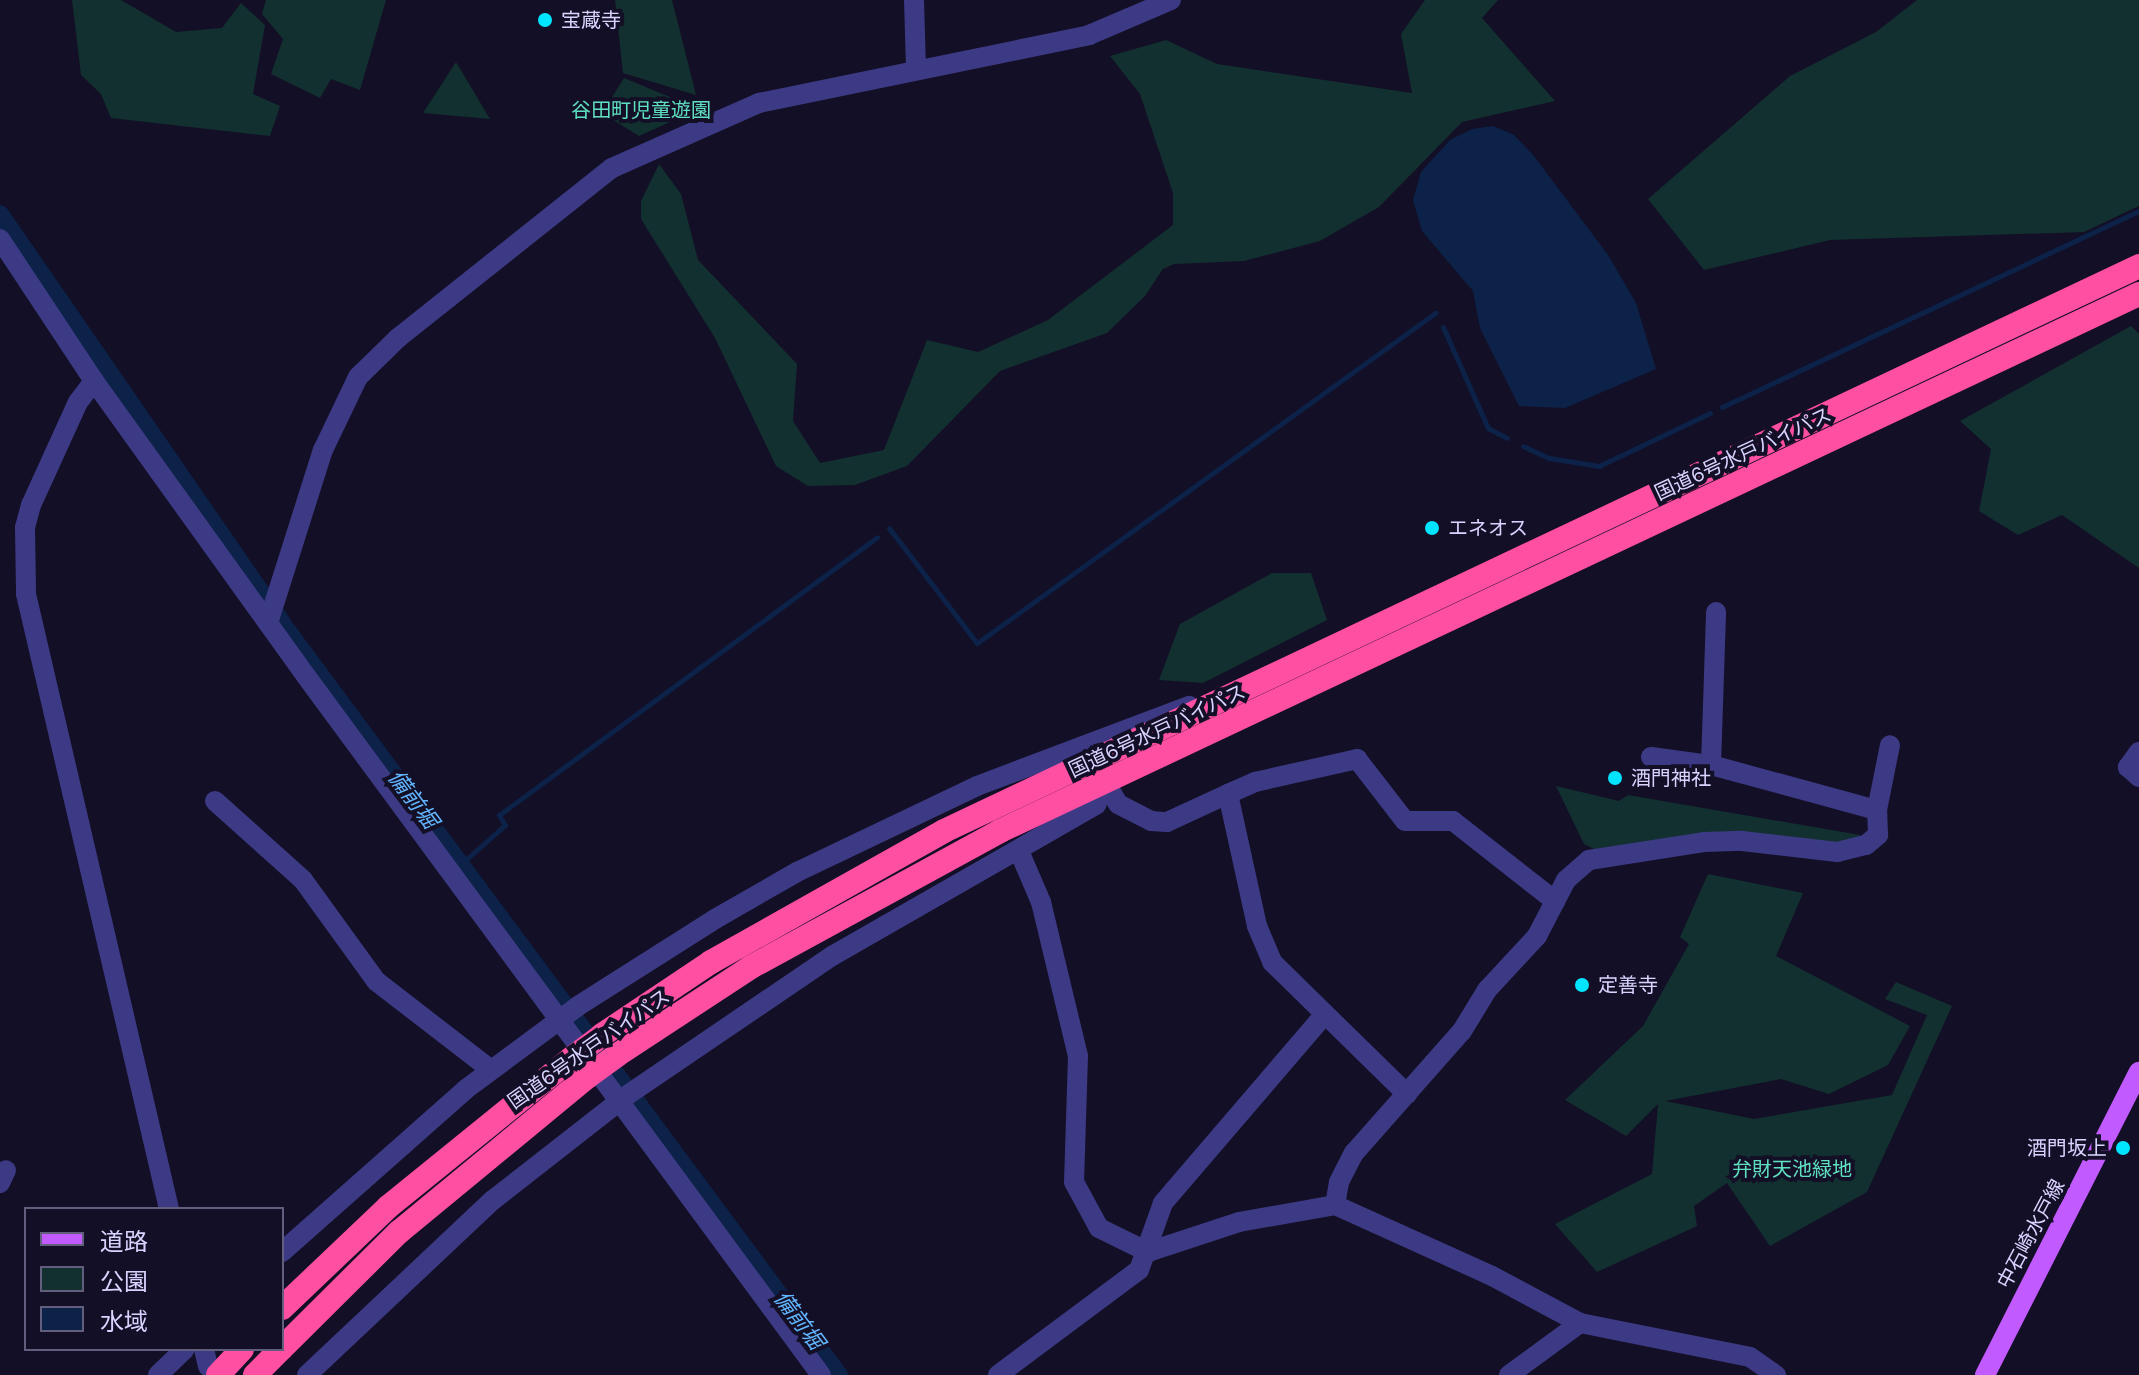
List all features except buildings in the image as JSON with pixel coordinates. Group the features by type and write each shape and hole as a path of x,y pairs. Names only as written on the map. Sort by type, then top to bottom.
{"highway":[{"name":"国道6号水戸バイパス","path":"284,1306 409,1189 602,1035 711,962 847,881 1246,687 2139,266"},
{"name":"国道6号水戸バイパス","path":"284,1346 399,1232 587,1077 751,967 871,898 1106,783 2139,294"},
{"path":"210,1364 238,1351"},
{"name":"国道6号水戸バイパス","path":"255,1375 279,1351"}],"main road":[{"name":"中石崎水戸線","path":"1985,1375 2139,1073"}],"street":[{"path":"914,0 916,67"},
{"path":"272,611 331,428 358,377 398,338 612,168 641,152 759,103 916,67 1089,35 1171,0"},
{"path":"0,239 94,381 272,611 628,1094 821,1375"},
{"path":"94,381 78,402 31,505 25,527 26,594 169,1207"},
{"path":"1711,765 1716,612"},
{"path":"284,1250 491,1070 567,1014 715,919 890,825 1104,735 1246,687"},
{"path":"1335,1205 1346,1164 1462,1031 1487,990 1537,936 1566,880 1589,860 1742,841 1837,852 1866,845 1878,835 1877,810 1890,745"},
{"path":"2139,752 2128,767 2139,777"},
{"path":"1651,757 1711,765 1877,810"},
{"path":"1106,783 1118,804 1151,821 1167,822 1255,782 1357,759 1405,821 1453,821 1555,901"},
{"path":"307,1375 481,1210 628,1094 794,980 1096,805 1106,783"},
{"path":"1228,794 1262,943 1280,972 1407,1094"},
{"path":"215,801 303,880 376,981 491,1070"},
{"path":"1019,851 1041,902 1078,1056 1074,1182 1099,1228 1148,1252 1239,1222 1335,1205 1492,1276 1580,1323 1750,1357 1776,1375"},
{"path":"998,1375 1139,1270 1148,1252 1163,1203 1324,1015"},
{"path":"0,1171 6,1170 0,1183"},
{"path":"1509,1375 1580,1323"},
{"path":"158,1375 183,1351"}],"green space":[{"path":"72,0 121,0 176,32 222,28 241,3 265,25 253,94 280,106 270,136 111,118 101,94 81,75"},
{"path":"266,0 386,0 360,90 331,79 320,98 271,74 283,39 262,14"},
{"path":"615,0 672,0 696,95 623,73"},
{"path":"1425,0 1498,0 1482,18 1555,101 1462,122 1379,207 1320,241 1244,261 1174,264 1163,269 1145,296 1107,333 1000,371 907,466 855,485 808,486 776,466 715,338 641,219 641,201 659,164 681,194 698,260 797,364 793,421 820,463 884,450 927,340 978,352 1048,320 1173,225 1173,193 1140,94 1110,56 1166,40 1217,64 1412,93 1401,34"},
{"path":"1917,0 2139,0 2139,206 2084,232 1830,240 1704,270 1648,199 1790,76 1876,32"},
{"path":"456,62 490,119 423,113"},
{"name":"谷田町児童遊園","path":"624,78 699,109 639,136 602,113"},
{"path":"2131,326 2139,334 2139,568 2062,515 2018,535 1979,511 1991,449 1960,421"},
{"path":"1272,573 1311,573 1327,620 1203,683 1159,680 1180,624"},
{"path":"1556,786 1619,801 1628,795 1860,835 1859,839 1835,844 1598,851 1584,844"},
{"name":"弁財天池緑地","path":"1708,874 1803,893 1776,956 1910,1026 1888,1065 1829,1094 1781,1079 1665,1101 1754,1119 1892,1095 1927,1015 1885,999 1896,982 1952,1006 1867,1192 1770,1246 1727,1183 1694,1206 1697,1226 1597,1272 1555,1224 1652,1174 1658,1104 1626,1136 1565,1100 1643,1026 1689,944 1680,937"}],"water":[{"path":"1493,126 1514,135 1534,156 1608,255 1636,303 1656,369 1565,408 1519,406 1480,328 1473,291 1422,231 1413,200 1421,172 1450,140 1472,129"}],"waterway":[{"path":"1722,407 2139,211"},
{"name":"備前堀","path":"0,214 281,622 839,1375"},
{"path":"889,528 977,643 1435,313"},
{"path":"1443,327 1488,428 1507,438"},
{"path":"1523,446 1549,458 1599,466 1710,413"},
{"path":"461,864 505,825 499,815 877,537"}],"place":[{"name":"宝蔵寺","path":"545,20"},
{"name":"エネオス","path":"1432,528"},
{"name":"酒門神社","path":"1615,778"},
{"name":"定善寺","path":"1582,985"},
{"name":"酒門坂上","path":"2123,1148"}]}
